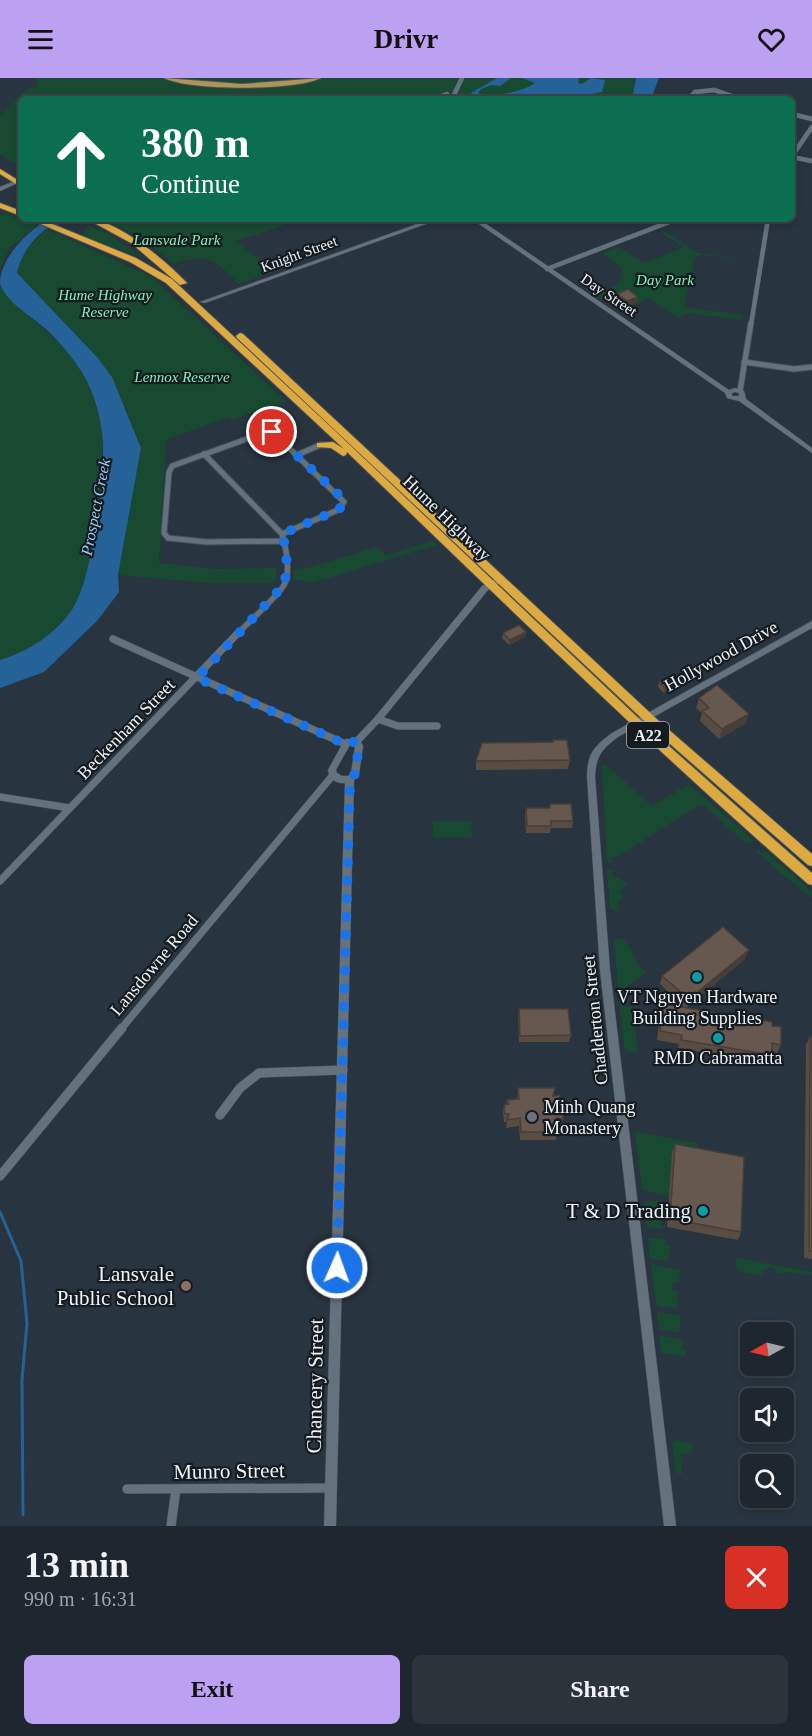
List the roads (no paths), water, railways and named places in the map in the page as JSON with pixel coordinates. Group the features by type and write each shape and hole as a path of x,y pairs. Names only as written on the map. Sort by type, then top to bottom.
{"highway":[{"path":"0,171 18,182"},
{"path":"0,206 18,213"},
{"name":"Hume Highway","path":"40,222 133,260 161,275 373,472 812,861"},
{"name":"Hume Highway","path":"98,222 141,246 203,302 495,581 635,723 812,880"},
{"path":"320,445 328,438 330,431"},
{"path":"320,445 335,446 355,464 373,472"}],"main road":[{"path":"167,78 231,85 279,84 318,78"}],"street":[{"path":"453,96 462,78"},
{"path":"692,96 695,92 714,90 731,96"},
{"path":"442,96 447,94"},
{"path":"795,115 812,119"},
{"path":"795,152 812,127"},
{"path":"795,158 812,161"},
{"path":"0,189 18,183"},
{"name":"Knight Street","path":"203,302 429,222"},
{"name":"Day Street","path":"479,222 728,392 731,398 741,395"},
{"path":"547,269 669,222"},
{"path":"767,222 744,362 741,395 812,451"},
{"path":"744,362 794,369 812,367"},
{"path":"266,432 275,434 344,501 338,510 283,537 207,542 168,538 164,533 169,472 177,464 204,454 266,432"},
{"path":"297,454 320,445"},
{"path":"204,454 283,537"},
{"name":"Beckenham Street","path":"0,881 284,585 287,571 286,544 283,537"},
{"path":"112,639 345,744 356,742 495,581"},
{"name":"Hollywood Drive","path":"647,716 812,624"},
{"name":"Chadderton Street","path":"647,716 598,748 592,763 591,777 605,970 669,1526"},
{"path":"378,718 398,726 437,726"},
{"name":"Chancery Street","path":"330,1526 350,779 355,774 359,748 356,742"},
{"path":"345,744 340,759 332,768 333,776 340,780 350,779"},
{"name":"Lansdowne Road","path":"0,1176 310,800 333,776"},
{"path":"0,797 70,808"},
{"path":"220,1115 255,1074 267,1071 343,1070"},
{"name":"Munro Street","path":"127,1490 332,1488"},
{"path":"171,1526 176,1489"}],"water":[{"path":"497,78 511,78 500,86 492,85 481,89 478,93 491,95 507,93 524,89 535,83 522,78 579,78 578,83 582,84 591,78 605,80 602,92 582,96 472,96 471,93"},
{"path":"636,78 659,78 652,96 633,96"},
{"name":"Prospect Creek","path":"45,222 66,222 46,229 31,243 17,273 97,357 112,377 141,448 118,575 119,592 97,621 44,672 0,688 0,660 21,652 50,634 73,608 90,556 101,488 103,453 101,423 88,383 60,344 46,329 9,299 0,284 1,274 10,254 33,230"}],"waterway":[{"path":"0,1212 21,1261 27,1323 22,1380 23,1515"}],"place":[{"name":"VT Nguyen Hardware Building Supplies","path":"697,977"},
{"name":"RMD Cabramatta","path":"718,1038"},
{"name":"Minh Quang Monastery","path":"532,1117"},
{"name":"T & D Trading","path":"703,1211"},
{"name":"Lansvale Public School","path":"186,1286"}],"park label":[{"name":"Lansvale Park","path":"177,240"},
{"name":"Day Park","path":"665,280"},
{"name":"Hume Highway Reserve","path":"105,304"},
{"name":"Lennox Reserve","path":"182,377"}]}
